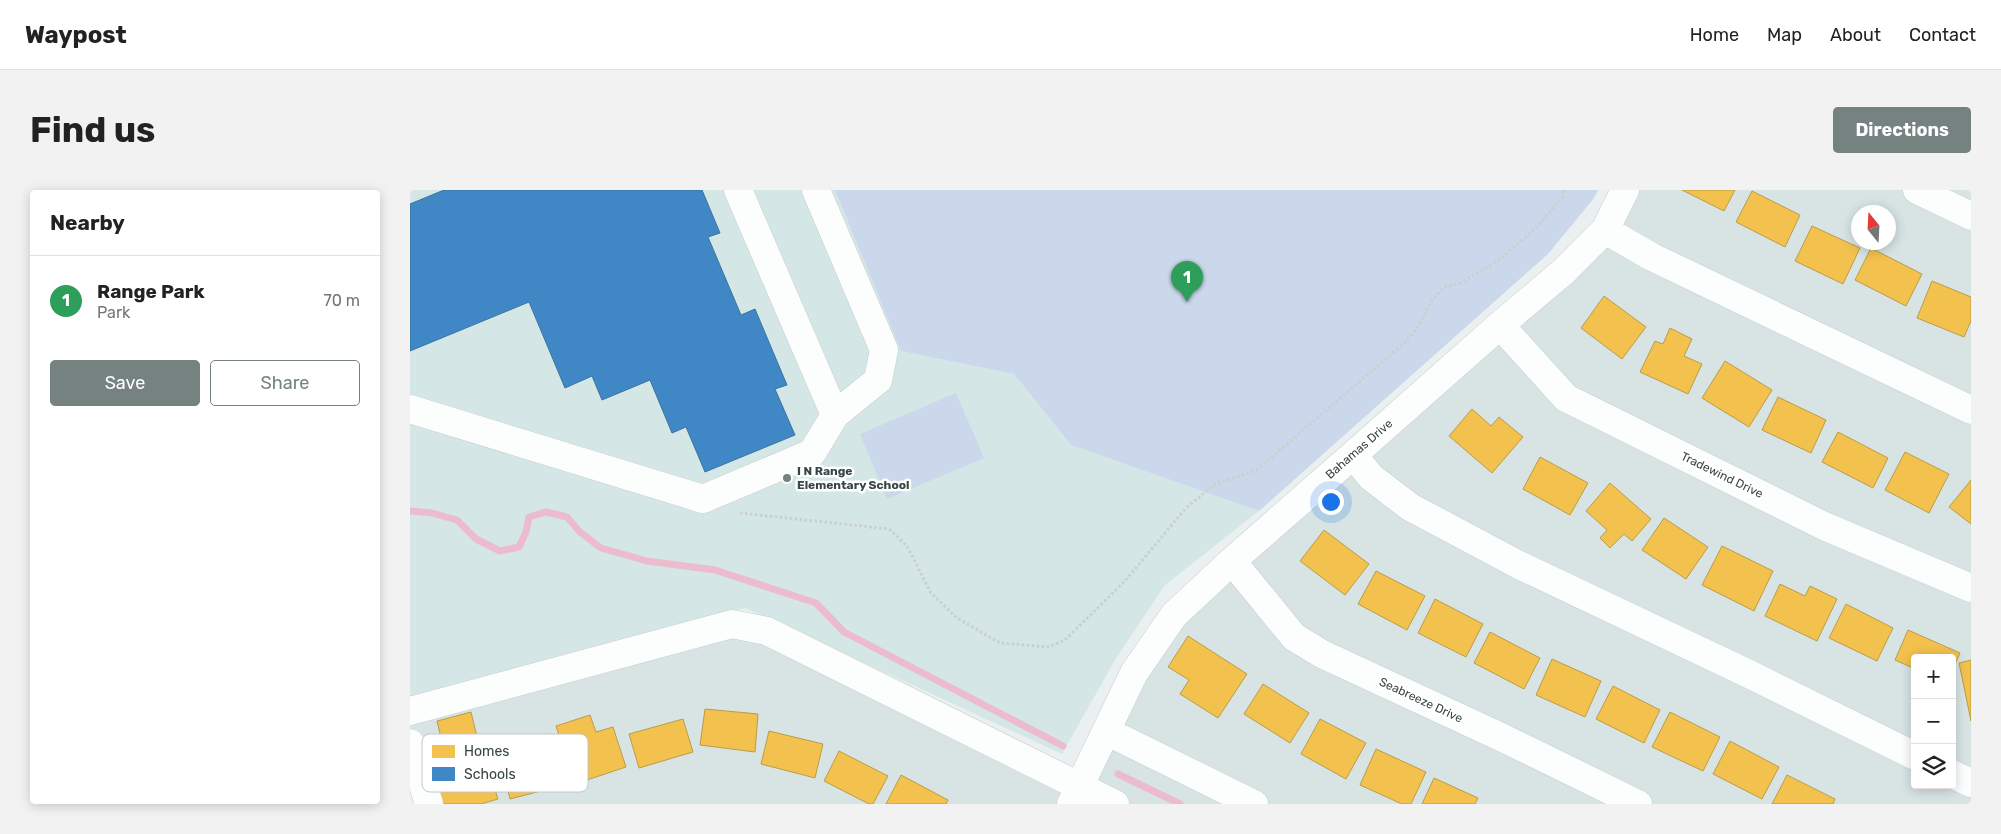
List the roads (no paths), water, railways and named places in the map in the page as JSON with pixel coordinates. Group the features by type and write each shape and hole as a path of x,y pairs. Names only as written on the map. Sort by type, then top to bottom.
{"street":[{"path":"738,190 836,415"},
{"path":"410,409 703,499 812,453 836,415 878,380 884,350 816,190"},
{"name":"Bahamas Drive","path":"1075,795 1134,673 1174,615 1352,454 1563,272 1605,230 1625,190"},
{"path":"1917,190 1971,216"},
{"path":"1605,230 1652,258 1971,410"},
{"name":"Tradewind Drive","path":"1500,325 1566,398 1824,526 1971,588"},
{"path":"1352,454 1371,476 1418,511 1519,565 1749,674 1911,754"},
{"name":"Seabreeze Drive","path":"1232,561 1294,637 1315,650 1638,804"},
{"path":"410,711 732,624 767,631 1075,795 1115,804"},
{"path":"1106,731 1254,804"},
{"path":"410,743 422,782"},
{"path":"1956,776 1971,783"},
{"path":"425,792 429,804"}],"waterway":[{"path":"410,511 432,513 457,520 476,539 500,551 519,547 526,532 529,517 546,512 567,517 580,532 601,548 647,561 715,570 816,603 844,632 1063,746"},
{"path":"1118,774 1180,804"}],"place":[{"name":"Range Park","path":"1187,302"},
{"name":"I N Range Elementary School","path":"787,478"}]}
